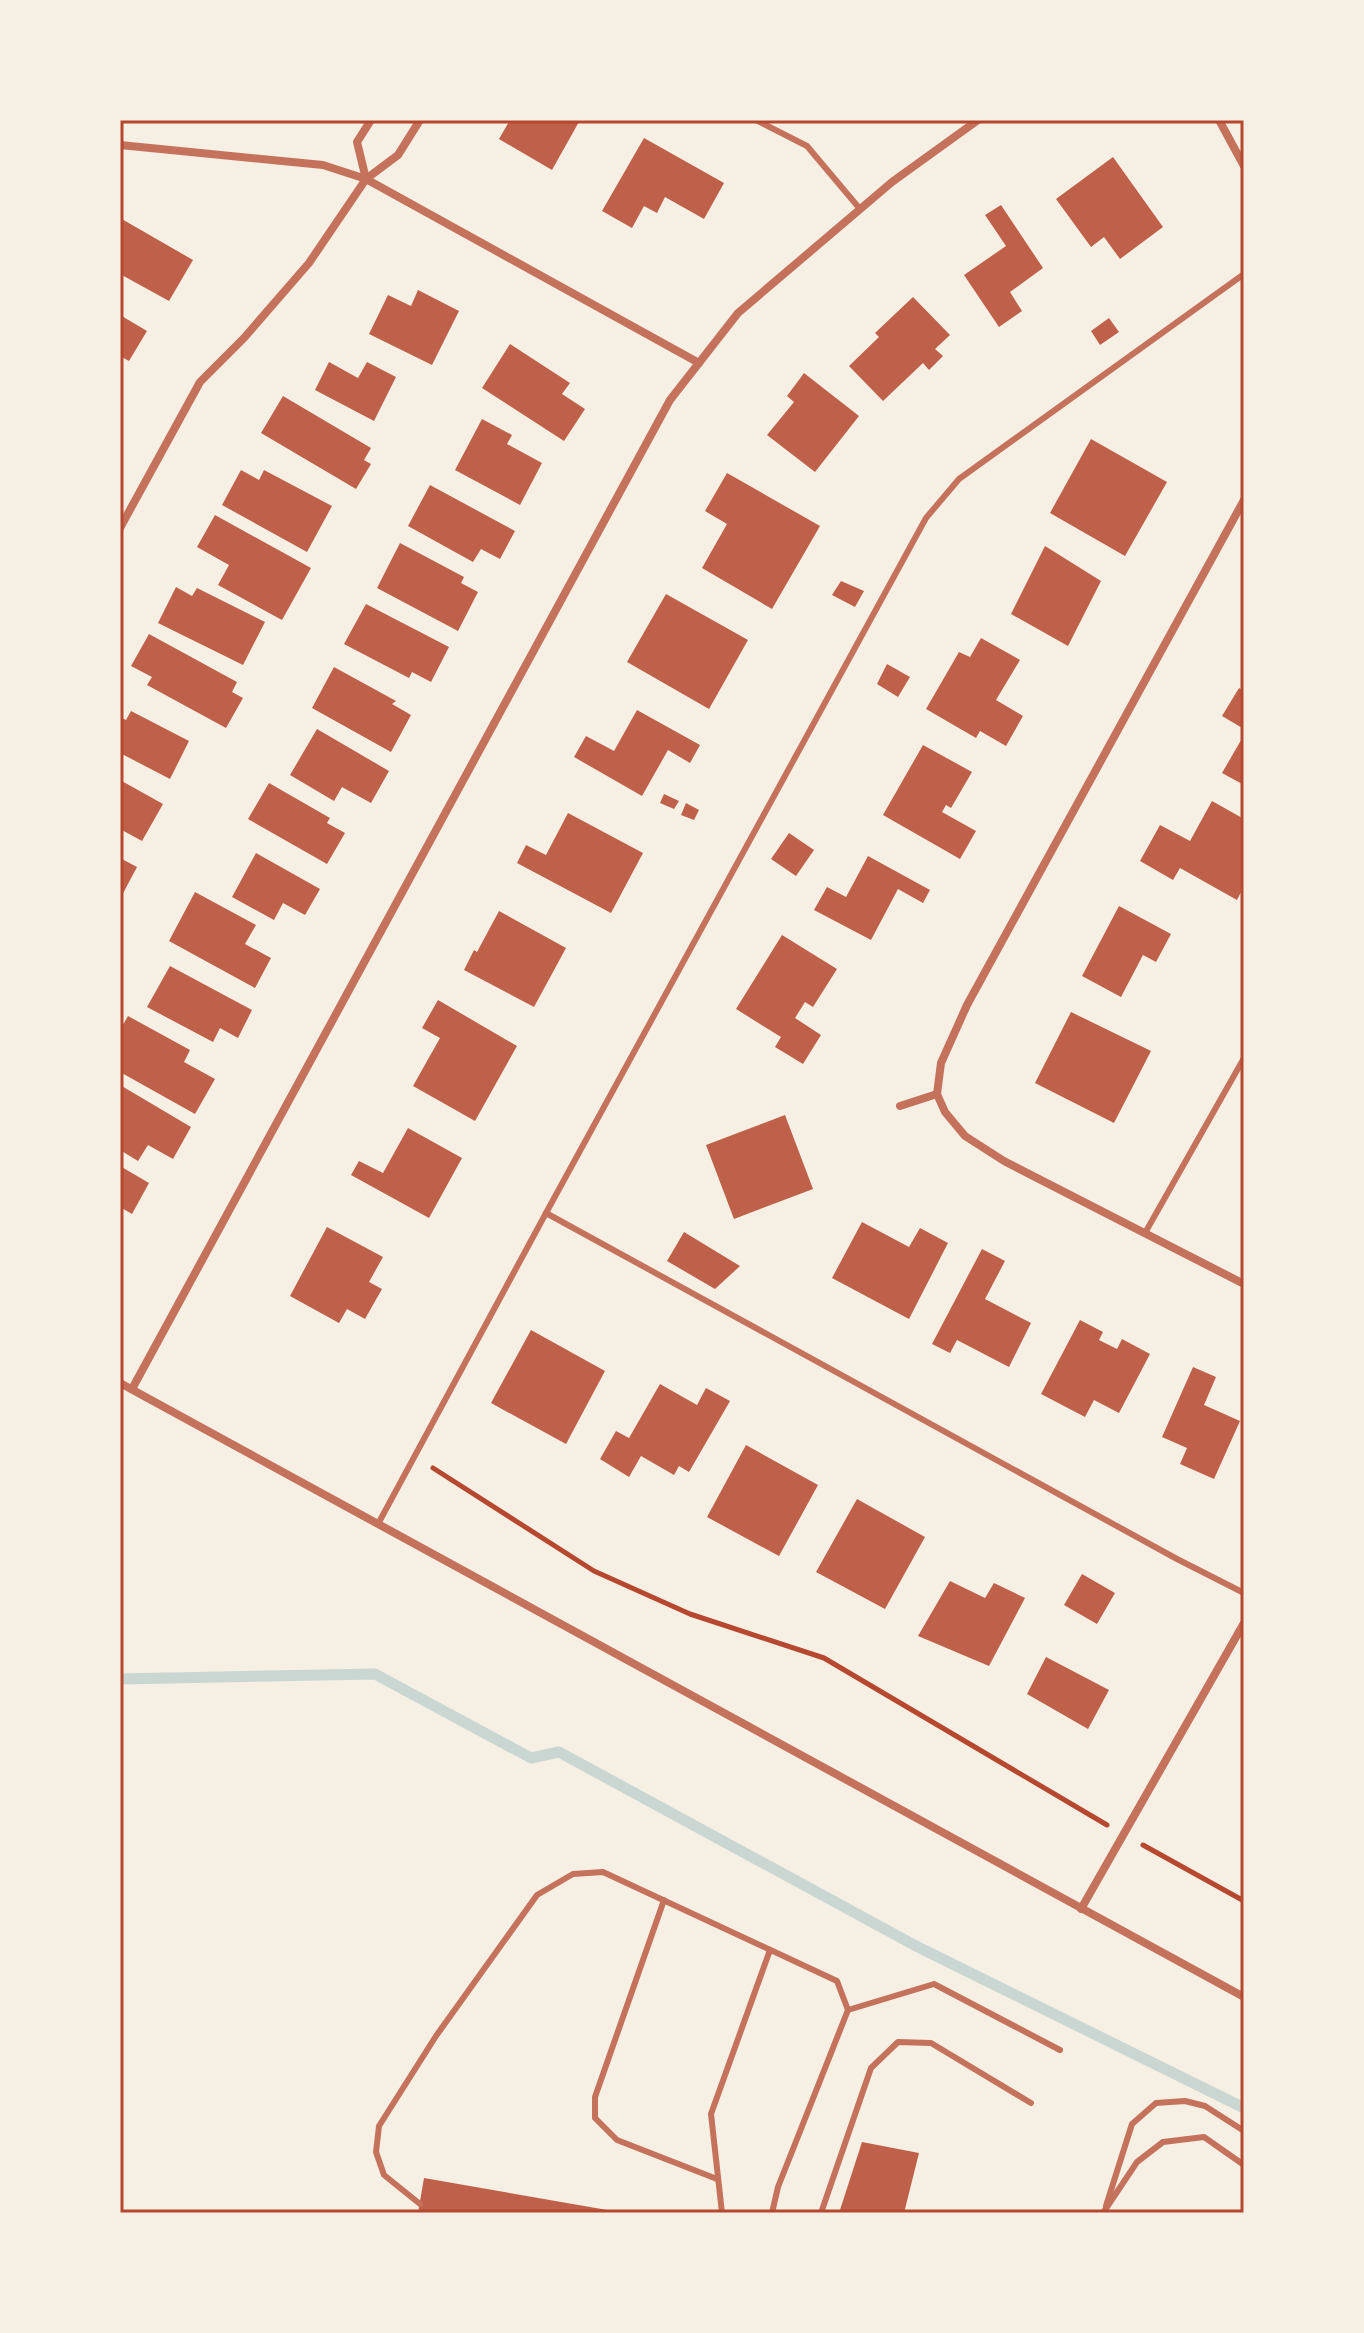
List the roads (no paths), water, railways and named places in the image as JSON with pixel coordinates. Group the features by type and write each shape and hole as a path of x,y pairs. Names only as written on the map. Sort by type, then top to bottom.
{"street":[{"path":"366,179 357,142 371,120"},
{"path":"120,528 200,382 244,338 309,263 366,179 398,155 420,120"},
{"path":"132,1389 670,400 738,313 892,182 978,120"},
{"path":"1219,120 1244,166"},
{"path":"120,145 323,165 366,179 699,363"},
{"path":"1244,500 967,1005 941,1063 937,1094 945,1112 965,1136 1004,1161 1244,1284"},
{"path":"900,1106 937,1094"},
{"path":"120,1383 1244,1997"},
{"path":"1081,1909 1244,1623"}],"lane":[{"path":"756,120 807,146 860,209"},
{"path":"378,1524 926,518 959,479 1244,274"},
{"path":"1145,1233 1244,1058"},
{"path":"546,1213 1244,1593"},
{"path":"420,2204 384,2175 376,2152 379,2126 436,2036 537,1895 573,1874 603,1872 837,1981 848,2010 778,2187 772,2213"},
{"path":"664,1900 595,2097 595,2118 617,2140 717,2179"},
{"path":"722,2213 711,2114 770,1950"},
{"path":"848,2010 934,1984 1060,2050"},
{"path":"821,2213 871,2068 898,2042 931,2043 1031,2103"},
{"path":"1104,2209 1132,2124 1156,2103 1185,2101 1205,2106 1244,2131"},
{"path":"1104,2209 1137,2162 1163,2142 1204,2137 1244,2165"}],"waterway":[{"path":"120,1679 375,1674 531,1758 559,1752 916,1946 1244,2108"}]}
